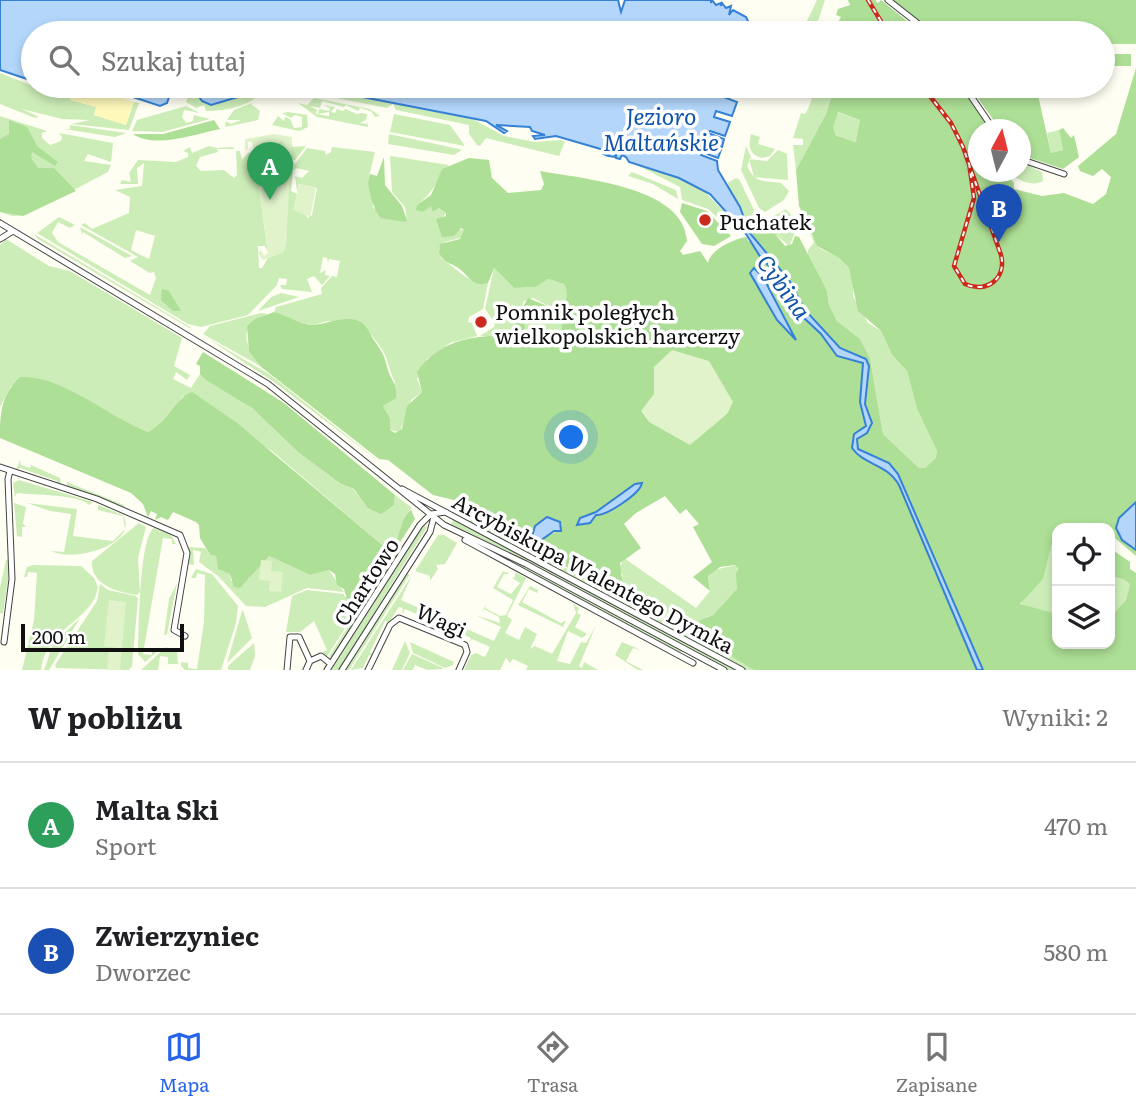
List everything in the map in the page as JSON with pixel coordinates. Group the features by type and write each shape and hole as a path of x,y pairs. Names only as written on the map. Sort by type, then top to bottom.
{"street":[{"path":"887,0 914,21"},
{"path":"972,98 986,119"},
{"path":"1031,163 1064,174"},
{"path":"0,223 246,369 293,402 400,488"},
{"path":"0,239 13,231"},
{"path":"0,467 97,499 180,535 187,553 174,630 185,636"},
{"path":"4,642 12,579 8,479 10,471"},
{"name":"Arcybiskupa Walentego Dymka","path":"400,488 413,502 444,525 520,561 724,670"},
{"name":"Arcybiskupa Walentego Dymka","path":"400,488 742,670"},
{"path":"413,502 420,514 420,525"},
{"name":"Chartowo","path":"342,670 430,532 431,503"},
{"path":"432,515 449,512"},
{"name":"Chartowo","path":"327,670 420,525 432,515"},
{"path":"430,532 444,525"},
{"path":"458,532 498,558 693,663"},
{"name":"Wagi","path":"368,670 390,625 400,618 466,645 467,652 459,670"},
{"path":"287,670 290,637 299,637 310,661"},
{"path":"682,656 691,652"},
{"path":"306,670 310,661 321,656 331,664"}],"green space":[{"path":"817,0 825,0 818,21 807,21"},
{"path":"848,0 875,0 878,3 881,0 907,21 839,21 841,17 836,15 838,9 850,5"},
{"path":"891,0 1136,0 1136,44 1115,44 1115,21 919,21"},
{"path":"1115,54 1131,54 1131,66 1115,66"},
{"path":"1136,68 1136,502 1123,513 1122,540 1136,550 1136,556 1115,538 1115,523 1052,523 1052,545 1043,579 1020,604 1052,613 1052,649 1115,649 1115,612 1126,600 1130,584 1115,577 1115,552 1130,562 1130,569 1136,573 1136,670 754,670 694,633 700,620 713,615 737,589 738,568 735,565 720,567 708,576 710,591 693,577 712,562 693,527 699,524 686,509 680,514 665,496 636,513 624,524 641,548 620,563 622,581 600,582 586,577 464,514 454,500 433,495 388,460 379,459 260,366 249,351 247,326 255,319 274,312 311,325 349,319 363,323 382,352 395,386 396,398 383,406 390,418 390,430 395,433 402,429 407,406 422,392 417,372 439,350 466,339 480,337 511,335 559,339 562,334 566,295 564,284 548,279 536,287 514,288 494,268 488,283 475,283 439,253 440,244 460,239 464,230 461,228 454,236 442,237 436,219 446,216 446,213 439,208 433,212 431,206 423,212 416,210 417,205 431,195 442,169 469,158 489,160 492,178 508,193 541,190 544,184 540,171 604,182 650,197 669,208 682,223 687,241 680,251 683,255 700,251 708,263 713,253 729,243 746,237 749,242 755,239 752,233 762,223 771,229 785,246 792,244 795,236 799,237 827,291 829,305 837,321 860,339 870,358 883,434 919,468 925,468 936,458 937,451 917,409 907,371 892,355 881,331 858,311 849,268 839,258 817,246 799,206 796,170 826,114 831,98 969,98 984,119 968,119 968,182 1013,182 1014,189 1042,196 1064,193 1093,204 1106,194 1111,177 1102,169 1093,176 1080,171 1078,166 1116,134","holes":["838,112 860,120 856,142 836,136 833,127","635,484 604,514 598,514 583,524 580,518 596,512","544,518 557,520 556,532 531,537"]},
{"path":"0,73 21,81 21,98 70,98 97,107 94,115 126,125 134,102 139,103 129,130 71,124 90,120 62,119 22,109 39,117 35,118 0,104"},
{"path":"188,98 255,98 244,105 213,111 206,111 204,105 196,108 186,102"},
{"path":"314,98 370,109 380,116 375,117 371,111 360,108 358,111 346,105 344,107 322,101 320,108 310,106 317,110 316,114 329,116 329,112 318,114 319,109 329,111 330,108 323,105 335,107 331,112 335,113 337,109 345,109 357,114 367,114 366,120 360,123 367,124 367,120 368,127 317,117 298,103 307,105"},
{"path":"336,98 381,98 471,118 504,136 535,142 565,142 559,156 486,138 480,146 469,134 469,125 396,110 393,104 387,108"},
{"path":"831,98 826,114 796,170 793,145 803,145 803,139 793,138 801,113 805,114 812,99"},
{"path":"978,98 1039,98 1051,153 1063,150 1059,130 1063,128 1071,138 1074,135 1079,157 1063,169 1031,158 1031,119 993,119"},
{"path":"257,101 251,104 260,111 258,120 225,127 226,121 231,124 241,120 227,120 234,110"},
{"path":"186,106 200,113 184,110 182,117 186,123 193,121 194,115 210,119 162,132 132,131 137,120"},
{"path":"837,112 860,120 857,142 836,137 833,127"},
{"path":"282,113 307,115 308,127 299,131 272,125 278,116 284,121 285,117 290,119 294,128 302,127 302,117 295,115 291,118"},
{"path":"394,114 450,125 465,146 390,132"},
{"path":"0,116 47,131 42,133 42,138 50,145 61,141 59,133 113,143 111,162 88,154 84,161 111,165 108,172 26,215 12,216 0,212"},
{"path":"9,120 27,127 38,147 58,162 55,166 32,152 31,158 38,168 54,168 76,191 23,216 0,212 0,139 9,134"},
{"path":"214,120 220,129 175,139 152,140 133,134 163,134"},
{"path":"70,125 127,133 115,137 64,129 70,129"},
{"path":"1059,130 1063,150 1051,153 1047,133"},
{"path":"274,134 292,137 286,245 283,252 263,260 258,253 261,250 264,256 268,253 254,152 252,142 248,142 248,149 245,150 245,139","holes":["282,140 287,153 284,186 278,142"]},
{"path":"389,134 462,150 454,155 388,144"},
{"path":"751,134 760,137 758,144 775,149 770,156 762,158 752,152"},
{"path":"283,140 287,153 286,186 283,186 278,142"},
{"path":"290,142 293,147 306,146 295,160 291,160 294,162 291,191 297,194 294,209 303,212 308,218 312,215 317,188 299,184 297,191 295,176 302,178 309,171 296,168 294,171 294,165 307,148 325,151 326,155 331,152 332,147 375,152 368,181 373,194 373,208 407,220 405,207 392,192 390,156 449,165 428,195 417,205 432,206 433,212 439,208 446,213 442,218 454,236 458,229 464,230 464,237 445,242 439,249 441,258 470,279 488,283 483,309 469,317 468,322 472,323 477,336 450,343 427,359 417,379 422,392 411,400 400,432 390,430 390,418 383,406 395,382 385,355 367,327 327,321 313,325 299,323 274,312 276,307 322,294 321,288 332,276 337,277 340,261 329,259 328,263 327,258 323,257 320,273 326,270 325,275 330,276 322,285 314,276 307,279 312,292 282,289 280,285 286,285 287,279 279,278 277,285 248,315 201,327 188,324 37,233 59,217 75,225 70,228 58,222 52,233 58,242 150,295 156,278 154,272 150,273 130,261 138,257 81,225 85,223 92,229 129,213 130,197 115,190 142,186 144,163 137,168 138,184 120,184 122,180 131,182 129,173 138,160 176,162 188,157 188,153 183,151 190,147 192,153 209,146 233,147 234,149 217,149 218,152 200,157 196,166 201,171 224,170 234,178 237,175 236,151 240,151 242,160 248,153 254,152 268,253 265,246 258,246 259,268 262,268 268,258 283,252 286,245","holes":["136,230 155,236 149,259 131,250"]},
{"path":"746,146 751,157 747,166 753,176 760,180 781,183 789,191 784,200 765,212 759,208 741,170"},
{"path":"778,150 787,154 788,180 754,177 749,159 767,161"},
{"path":"384,157 385,185 402,206 407,220 405,222 381,218 372,201 368,181 370,174 377,176"},
{"path":"635,164 699,186 739,227 732,231 708,209 682,200 680,187"},
{"path":"1031,167 1042,172 1043,181 1030,183 1027,182 1031,182"},
{"path":"632,172 676,190 678,199 653,184 628,176"},
{"path":"739,179 755,212 753,222 746,223 727,183"},
{"path":"299,184 316,188 310,217 293,210"},
{"path":"682,203 707,211 731,236 714,246 702,244 680,212"},
{"path":"786,209 791,215 790,224 794,230 797,229 789,246 762,223"},
{"path":"80,227 132,256 125,258 83,232 82,235"},
{"path":"807,228 819,248 839,258 849,268 854,281 853,296 868,323 881,331 892,355 907,371 917,409 937,451 937,458 925,468 919,468 883,434 870,358 860,339 837,321 829,305 827,291 808,258 808,250 814,242"},
{"path":"34,234 190,327 191,329 38,239"},
{"path":"6,239 49,266 70,271 182,338 174,366 190,375 187,380 176,372 173,379 191,388 200,374 252,408 298,452 341,484 353,489 369,508 394,505 395,495 412,508 396,541 387,549 272,451 183,396 162,426 148,432 126,424 68,389 11,386 0,407 0,245"},
{"path":"494,268 514,288 536,287 548,279 564,284 566,289 562,334 559,339 480,336 494,327 495,323 485,309","holes":["533,298 552,308 548,316 530,306 524,317 514,323 524,301"]},
{"path":"162,289 169,291 181,311 173,311 161,300"},
{"path":"281,293 299,297 258,311 271,297"},
{"path":"528,298 552,308 554,314 548,316 530,306 524,317 525,329 520,330 514,323"},
{"path":"261,313 268,314 251,324 246,336 250,350 260,366 203,334 210,326"},
{"path":"204,336 269,374 381,463 274,382"},
{"path":"672,350 709,361 733,402 727,414 690,445 649,422 641,411 654,394 654,367"},
{"path":"203,352 284,403 395,495 394,505 381,514 368,508 354,489 341,484 298,452 252,408 206,380 200,374 200,366 196,364"},
{"path":"20,377 53,383 148,432 161,422 181,399 192,392 236,422 387,549 391,549 395,544 404,518 411,510 415,519 363,600 347,599 344,589 337,585 335,574 329,570 310,575 269,556 240,588 234,587 230,574 218,569 216,556 210,555 200,538 199,525 196,522 173,512 168,520 161,517 155,520 157,514 151,511 148,517 143,504 131,493 0,438 0,420 5,398"},
{"path":"20,460 21,465 30,468 31,465 60,478 61,483 57,484 57,481 20,468 16,470"},
{"path":"19,480 93,502 89,505 84,501 66,497 17,493 15,497 13,483"},
{"path":"67,482 124,505 125,507 67,487"},
{"path":"14,503 26,507 23,523 26,527 22,527 22,537 17,536"},
{"path":"27,503 77,509 73,536 113,541 124,530 113,543 101,549 74,555 61,554 52,551 64,552 71,514 50,511"},
{"path":"98,505 123,515 125,528 123,516 98,510"},
{"path":"459,511 577,574 606,582 623,576 619,569 624,558 696,608 710,591 708,575 713,570 737,565 737,590 713,615 706,617 709,643 731,653 754,670 747,670 456,514"},
{"path":"453,520 737,670 729,670 517,556 450,525"},
{"path":"139,523 146,527 138,558 140,592 137,595 122,592 100,582 92,561"},
{"path":"424,525 427,527 343,663 338,670 331,670"},
{"path":"154,528 171,535 176,544 172,544 172,539 163,538 143,654 152,655 152,651 158,651 145,662 138,654 141,586 145,548"},
{"path":"438,535 444,535 457,543 445,564 436,565 438,569 430,581 430,576 415,571"},
{"path":"1052,545 1052,613 1022,607 1021,599 1033,584"},
{"path":"188,547 205,548 210,555 216,556 218,568 230,574 231,581 248,580 256,567 269,556 310,575 329,570 344,592 307,588 265,607 246,606 218,576 199,562 201,552 193,550 194,565 187,564"},
{"path":"396,552 398,554 333,656 328,658"},
{"path":"499,555 519,564 684,652 679,652"},
{"path":"11,558 3,614 0,613 0,587 6,560"},
{"path":"261,560 272,561 271,571 283,572 281,592 269,591 270,581 259,580"},
{"path":"81,566 94,578 98,587 88,608 52,643 41,670 22,670 34,620 37,573 28,572 27,577 24,577 27,567"},
{"path":"196,569 212,574 238,606 236,623 221,670 185,670 181,666 181,662 188,663 188,668 197,669 204,622 205,575 197,573 196,578 191,578"},
{"path":"503,571 510,574 504,574 497,587 511,594 520,583 512,578 515,577 515,572 526,578 507,616 512,620 505,633 519,640 525,627 537,634 530,649 535,646 552,654 576,613 573,604 579,608 577,613 581,615 575,627 587,634 582,638 568,631 557,661 570,664 581,642 586,643 596,625 579,666 582,668 584,662 598,670 526,670 528,666 513,659 510,663 506,658 500,670 464,670 471,655 476,653 485,657 490,647 472,639 469,643 471,638 435,622 432,628 431,620 405,609 402,615 403,608 399,607 389,622 385,621 370,652 373,656 369,655 363,668 351,670 412,575 401,600 494,641 501,627 475,615 500,623 499,617 484,609 482,612 486,605 485,608 500,616 506,615 513,600 493,588"},
{"path":"407,574 410,574 349,670 345,670"},
{"path":"1115,577 1124,578 1130,584 1126,600 1115,612"},
{"path":"177,583 167,634 164,636 169,599"},
{"path":"100,584 108,590 136,596 138,599 132,666 129,670 56,668 55,665 97,601"},
{"path":"530,586 538,590 537,593 529,589 522,602 561,623 566,620 563,627 518,605"},
{"path":"307,590 344,594 358,601 363,600 326,658 323,652 327,650 314,621 300,632 286,632 292,596"},
{"path":"109,600 126,602 120,670 107,670 109,648 119,648 104,646"},
{"path":"242,611 252,638 227,663"},
{"path":"80,618 49,670 44,670 53,644"},
{"path":"405,641 410,653 402,670 392,670"},
{"path":"410,642 454,662 453,665 445,668 413,653"},
{"path":"622,642 641,650 633,648 626,661 643,670 638,670 615,655"},
{"path":"254,643 255,656 250,670 228,670 228,666"},
{"path":"166,647 177,652 178,664 168,664 168,657 160,656 158,670 141,670"},
{"path":"412,654 443,669 427,670 415,665 413,670 403,670"}],"sand":[{"path":"122,98 134,102 126,125 94,115 96,107 70,100"}],"water":[{"path":"0,0 618,0 621,12 625,0 711,0 711,3 712,0 716,5 721,3 721,6 722,3 726,8 731,6 729,15 733,10 748,21 21,21 21,77 0,70"},
{"path":"136,98 169,98 167,103 160,106"},
{"name":"Jezioro Maltańskie","path":"200,98 235,98 211,105"},
{"name":"Jezioro Maltańskie","path":"368,98 726,98 737,102 732,116 716,111 714,117 730,122 725,136 710,131 708,133 724,139 722,147 705,142 705,145 721,150 718,158 702,152 701,155 717,161 718,170 740,207 749,232 789,280 805,310 840,348 866,359 869,366 865,404 872,423 867,433 857,439 858,449 889,463 898,474 983,670 977,670 899,485 888,472 857,454 852,448 854,434 866,426 860,402 863,363 837,356 821,334 803,317 780,277 761,258 746,234 710,194 679,178 629,162 622,155 620,159 616,158 616,154 614,157 609,156 610,152 608,156 603,154 604,150 556,136 535,139 533,136 545,135 532,131 530,127 496,125 507,131 504,133 486,121"},
{"path":"754,268 763,277 796,340 777,320 750,273"},
{"path":"642,483 622,504 596,515 590,523 577,525 580,518 596,512 635,484"},
{"path":"1136,502 1136,550 1122,540 1116,528 1119,518"},
{"path":"547,517 560,522 561,531 554,531 540,541 531,540 535,526"}],"railway":[{"path":"868,0 881,21"},
{"path":"931,98 951,123 968,161"},
{"path":"972,182 974,198 954,266 965,284 981,287 998,277 1002,263 975,182"}],"place":[{"name":"Malta Ski","path":"270,200"},
{"name":"Puchatek","path":"705,220"},
{"name":"Zwierzyniec","path":"999,242"},
{"name":"Pomnik poległych wielkopolskich harcerzy","path":"481,322"}],"water label":[{"name":"Cybina","path":"785,286"}]}
